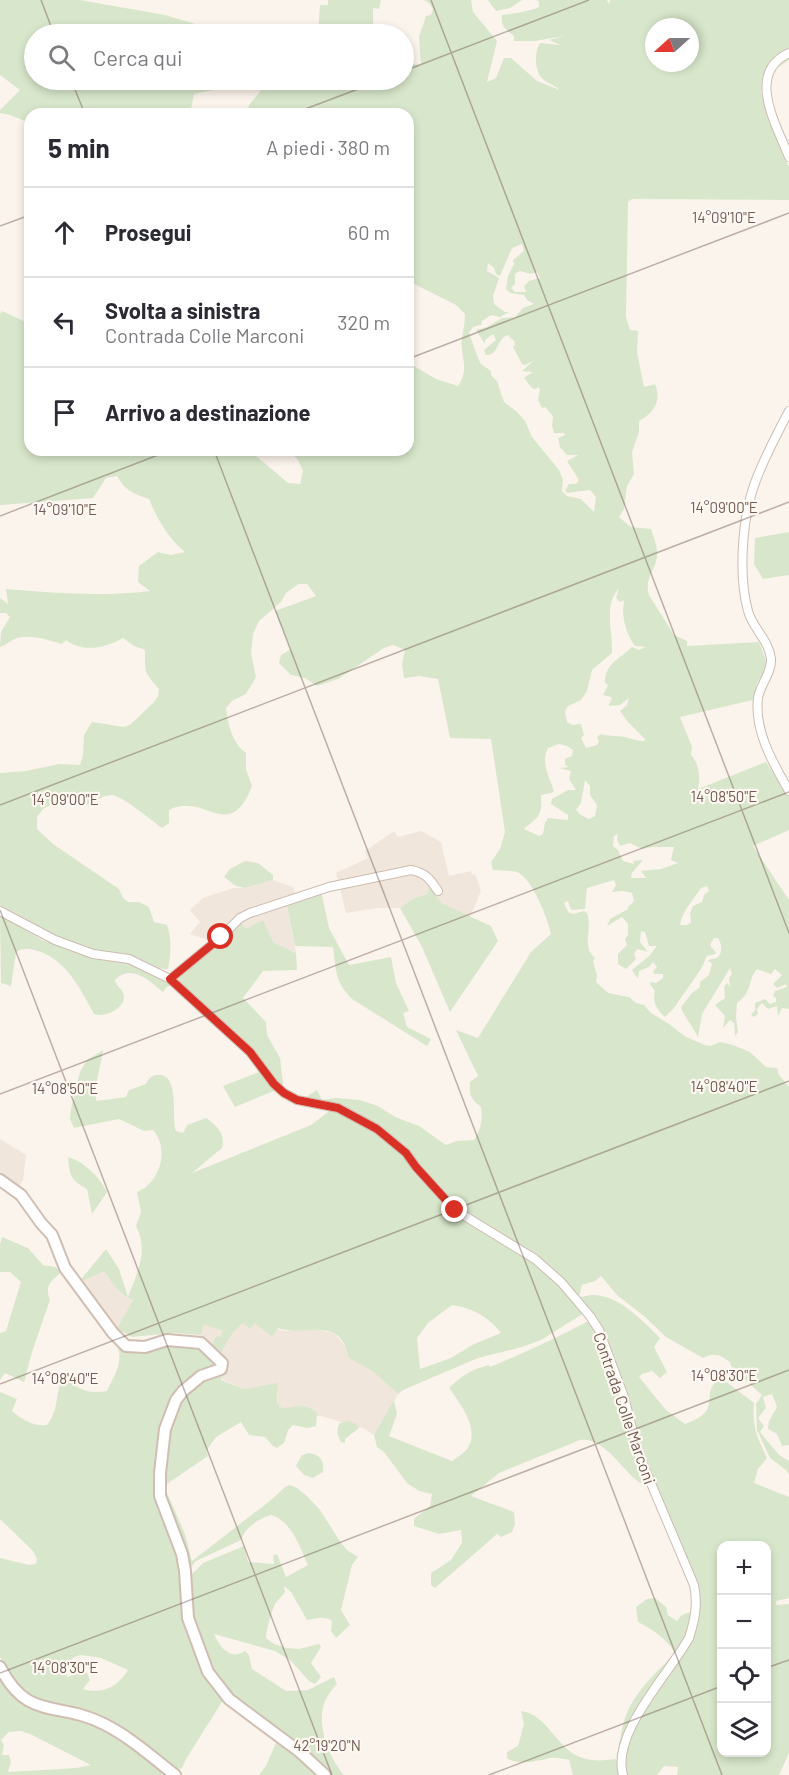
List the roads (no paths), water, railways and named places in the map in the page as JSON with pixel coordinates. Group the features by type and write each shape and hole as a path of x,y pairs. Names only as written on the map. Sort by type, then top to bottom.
{"street":[{"path":"789,53 776,61 765,80 769,103 789,157"},
{"path":"789,411 777,431 755,482 744,533 742,573 751,619 770,654 771,665 758,697 761,730 774,765 789,791"},
{"path":"170,979 221,937 240,918 282,902 329,887 411,870 429,877 438,891"},
{"name":"Contrada Colle Marconi","path":"0,911 55,940 93,954 129,959 170,979 250,1052 274,1084 284,1093 297,1100 338,1108 377,1129 406,1153 455,1210 535,1259 561,1282 590,1316 599,1330 624,1397 639,1455 694,1585 697,1601 694,1624 689,1638 628,1732 621,1753 623,1775"},
{"path":"0,1180 21,1195 40,1223 52,1235 65,1268 126,1346 145,1347 167,1340 201,1343 222,1363 221,1369 201,1376 183,1391 176,1400 165,1429 160,1496 182,1554 188,1618 208,1672 229,1699 300,1752 325,1775"},
{"path":"0,1666 10,1686 25,1700 35,1705 86,1716 100,1722 128,1738 175,1775"}]}
